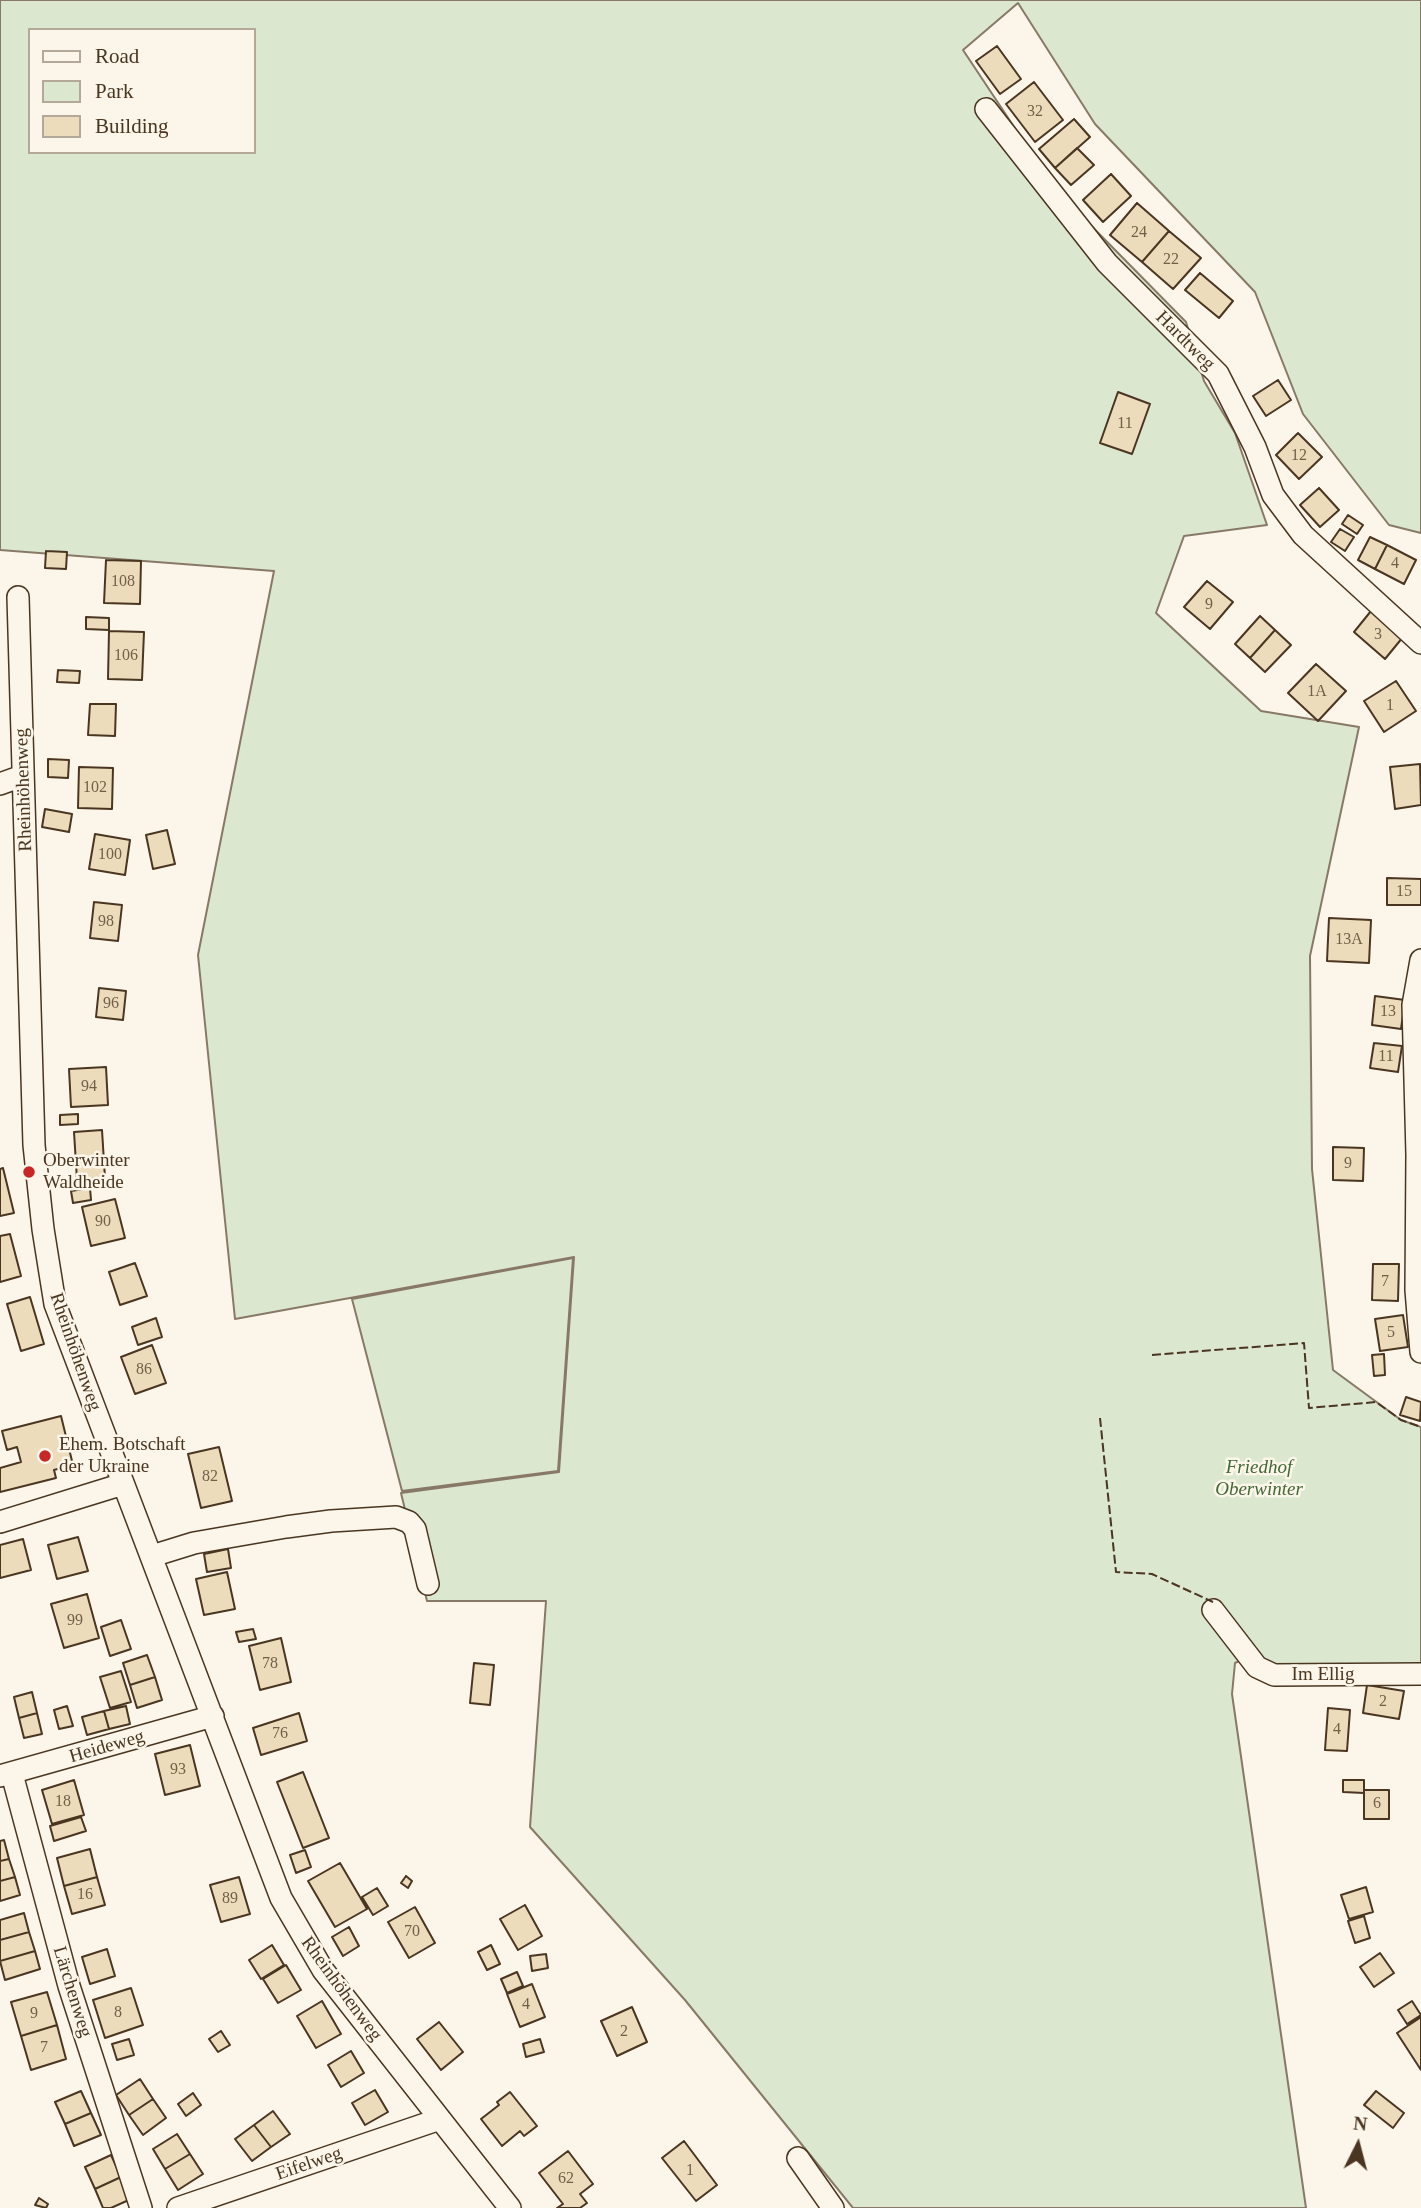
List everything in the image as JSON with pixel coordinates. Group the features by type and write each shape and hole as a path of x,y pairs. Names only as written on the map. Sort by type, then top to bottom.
{"street":[{"name":"Hardtweg","path":"986,109 1107,263 1218,374 1255,447 1273,495 1303,535 1421,643"},
{"name":"Rheinhöhenweg","path":"19,597 34,1145 55,1304 281,1898 323,1970 510,2208"},
{"path":"0,784 22,776"},
{"path":"1421,960 1413,1005 1417,1156 1416,1290 1421,1352"},
{"path":"0,1522 123,1484"},
{"path":"152,1556 194,1543 252,1533 331,1521 396,1517 409,1522 415,1529 428,1584"},
{"name":"Im Ellig","path":"1213,1609 1257,1667 1274,1675 1421,1674"},
{"name":"Heideweg","path":"6,1775 213,1716"},
{"name":"Lärchenweg","path":"6,1775 69,1986 141,2208"},
{"name":"Eifelweg","path":"178,2208 440,2119"},
{"path":"798,2158 834,2208"}],"green space":[{"name":"Friedhof Oberwinter","path":"0,0 1421,0 1421,533 1389,525 1303,414 1255,292 1095,124 1018,3 963,50 1056,190 1186,322 1204,381 1235,433 1267,525 1184,536 1156,613 1261,711 1359,727 1310,956 1312,1169 1333,1370 1401,1420 1421,1427 1421,1667 1271,1668 1258,1652 1235,1663 1232,1694 1306,2208 853,2208 685,2000 530,1827 546,1601 427,1601 401,1493 559,1472 574,1257 235,1319 198,955 274,571 0,550"},
{"path":"573,1258 558,1471 402,1491 352,1299"}],"building":[{"path":"997,46 1021,79 1000,94 976,61"},
{"path":"1034,82 1063,120 1035,142 1006,104"},
{"path":"1074,119 1090,137 1055,168 1039,149"},
{"path":"1077,148 1094,165 1071,185 1055,168"},
{"path":"1111,174 1131,196 1103,222 1083,200"},
{"path":"1137,203 1169,231 1142,262 1110,235"},
{"path":"1169,231 1201,258 1173,289 1142,262"},
{"path":"1200,273 1233,301 1219,318 1185,290"},
{"path":"1278,380 1291,400 1266,416 1253,396"},
{"path":"1118,392 1150,404 1132,454 1100,443"},
{"path":"1298,433 1322,457 1299,479 1276,455"},
{"path":"1319,488 1339,510 1320,527 1300,505"},
{"path":"1348,515 1363,525 1357,534 1342,524"},
{"path":"1340,529 1354,537 1345,551 1331,542"},
{"path":"1370,537 1387,545 1375,569 1358,560"},
{"path":"1387,545 1416,560 1404,584 1375,569"},
{"path":"46,551 67,552 66,569 45,568"},
{"path":"106,560 141,561 140,604 104,603"},
{"path":"1207,581 1233,602 1210,629 1184,607"},
{"path":"1371,611 1403,637 1385,659 1354,632"},
{"path":"1260,616 1275,630 1250,658 1235,644"},
{"path":"86,617 109,618 109,630 86,629"},
{"path":"1275,630 1291,645 1265,672 1250,658"},
{"path":"109,631 144,632 142,680 108,679"},
{"path":"1316,664 1346,691 1318,721 1288,693"},
{"path":"58,670 80,671 79,683 57,682"},
{"path":"1396,681 1416,711 1384,732 1364,701"},
{"path":"90,704 116,704 115,736 88,735"},
{"path":"48,759 69,760 68,778 48,777"},
{"path":"1420,764 1421,805 1395,809 1390,767"},
{"path":"79,767 113,768 112,809 78,808"},
{"path":"45,809 72,814 69,832 42,827"},
{"path":"167,830 175,864 153,869 146,835"},
{"path":"95,834 130,840 125,875 89,869"},
{"path":"1387,878 1421,879 1421,905 1387,905"},
{"path":"94,902 122,905 118,941 90,938"},
{"path":"1329,918 1371,920 1369,963 1327,961"},
{"path":"99,988 126,991 123,1020 96,1017"},
{"path":"1375,996 1405,1000 1401,1029 1372,1025"},
{"path":"1374,1043 1402,1046 1398,1072 1370,1068"},
{"path":"106,1067 108,1105 71,1107 69,1069"},
{"path":"78,1114 78,1124 60,1125 60,1115"},
{"path":"102,1130 105,1178 77,1180 74,1132"},
{"path":"1333,1147 1364,1148 1363,1181 1333,1180"},
{"path":"3,1168 14,1213 0,1216 0,1169"},
{"path":"90,1188 91,1200 73,1203 71,1191"},
{"path":"115,1199 125,1238 91,1246 82,1207"},
{"path":"10,1234 21,1276 0,1282 0,1236"},
{"path":"135,1263 147,1296 120,1305 109,1272"},
{"path":"1373,1264 1399,1264 1398,1301 1372,1300"},
{"path":"30,1297 44,1344 21,1351 7,1304"},
{"path":"1403,1315 1408,1347 1380,1351 1375,1319"},
{"path":"156,1318 162,1337 138,1345 132,1327"},
{"path":"152,1345 166,1383 135,1394 121,1357"},
{"path":"1384,1354 1385,1375 1374,1376 1372,1355"},
{"path":"1406,1397 1421,1402 1420,1421 1400,1415"},
{"name":"Ehem. Botschaft der Ukraine","path":"61,1416 73,1465 54,1470 56,1478 0,1492 0,1468 21,1462 17,1447 7,1450 2,1431"},
{"path":"219,1447 232,1501 201,1508 188,1454"},
{"path":"78,1537 88,1571 57,1579 48,1545"},
{"path":"23,1539 31,1570 0,1578 0,1545"},
{"path":"228,1549 231,1568 207,1572 204,1554"},
{"path":"227,1572 235,1609 204,1615 196,1579"},
{"path":"87,1594 99,1638 64,1648 51,1604"},
{"path":"121,1620 131,1649 110,1656 101,1627"},
{"path":"253,1629 256,1639 239,1642 236,1632"},
{"path":"281,1638 291,1682 260,1690 249,1646"},
{"path":"147,1655 155,1677 130,1685 123,1663"},
{"path":"474,1663 494,1665 490,1705 470,1703"},
{"path":"121,1671 131,1702 110,1708 100,1677"},
{"path":"155,1677 162,1700 137,1708 130,1685"},
{"path":"1367,1685 1404,1691 1399,1719 1363,1713"},
{"path":"32,1692 37,1713 19,1718 14,1697"},
{"path":"67,1706 73,1726 59,1729 54,1710"},
{"path":"126,1706 130,1724 109,1729 104,1711"},
{"path":"1328,1708 1350,1710 1347,1751 1325,1750"},
{"path":"104,1711 109,1729 87,1735 82,1717"},
{"path":"37,1713 42,1734 24,1738 19,1718"},
{"path":"299,1713 307,1741 261,1755 253,1728"},
{"path":"190,1745 200,1786 165,1795 155,1754"},
{"path":"303,1772 329,1838 303,1848 277,1782"},
{"path":"74,1780 84,1815 52,1824 42,1790"},
{"path":"1343,1780 1364,1780 1364,1793 1343,1792"},
{"path":"1364,1790 1389,1790 1389,1819 1364,1819"},
{"path":"81,1817 86,1831 54,1841 50,1826"},
{"path":"4,1840 9,1859 0,1861 0,1841"},
{"path":"90,1849 97,1877 64,1886 57,1858"},
{"path":"305,1850 311,1867 296,1873 290,1855"},
{"path":"9,1859 15,1877 0,1881 0,1861"},
{"path":"340,1863 367,1909 335,1927 308,1881"},
{"path":"406,1876 412,1881 408,1888 401,1883"},
{"path":"15,1877 20,1895 0,1901 0,1881"},
{"path":"97,1877 105,1905 72,1914 64,1886"},
{"path":"239,1877 250,1914 221,1922 210,1885"},
{"path":"1366,1887 1373,1912 1349,1919 1341,1895"},
{"path":"377,1888 388,1906 373,1915 362,1897"},
{"path":"525,1905 542,1936 518,1950 500,1919"},
{"path":"415,1907 435,1943 409,1958 388,1922"},
{"path":"24,1913 29,1932 0,1940 0,1920"},
{"path":"1364,1916 1370,1938 1355,1943 1348,1921"},
{"path":"349,1927 359,1946 343,1956 332,1937"},
{"path":"29,1932 35,1951 0,1961 0,1940"},
{"path":"272,1945 284,1965 261,1979 249,1960"},
{"path":"491,1945 500,1964 487,1970 478,1952"},
{"path":"107,1949 115,1976 90,1984 82,1957"},
{"path":"35,1951 40,1969 5,1980 0,1961"},
{"path":"1380,1953 1394,1973 1374,1987 1360,1967"},
{"path":"546,1954 548,1968 532,1971 530,1956"},
{"path":"286,1965 301,1990 278,2003 263,1979"},
{"path":"517,1972 523,1986 507,1993 501,1979"},
{"path":"532,1984 545,2017 520,2027 507,1994"},
{"path":"131,1988 143,2025 105,2038 93,2000"},
{"path":"47,1992 57,2025 21,2036 11,2002"},
{"path":"322,2001 341,2034 316,2048 297,2016"},
{"path":"1412,2001 1421,2015 1407,2024 1398,2010"},
{"path":"632,2007 647,2042 617,2056 601,2021"},
{"path":"1421,2017 1421,2070 1397,2033"},
{"path":"439,2022 463,2052 441,2070 417,2039"},
{"path":"57,2025 66,2059 31,2070 21,2036"},
{"path":"221,2031 230,2045 218,2052 209,2039"},
{"path":"129,2039 134,2055 117,2060 112,2044"},
{"path":"540,2039 544,2052 526,2057 523,2044"},
{"path":"351,2051 364,2073 341,2087 328,2065"},
{"path":"140,2079 153,2099 129,2115 116,2095"},
{"path":"375,2090 388,2112 365,2125 352,2103"},
{"path":"81,2091 91,2113 65,2124 55,2102"},
{"path":"1376,2091 1404,2113 1393,2128 1364,2105"},
{"path":"510,2092 537,2126 524,2136 520,2131 502,2146 481,2119"},
{"path":"193,2093 201,2105 186,2116 178,2104"},
{"path":"153,2099 166,2118 143,2135 129,2115"},
{"path":"273,2111 290,2134 271,2147 254,2125"},
{"path":"91,2113 101,2135 74,2146 65,2124"},
{"path":"254,2125 271,2147 252,2161 235,2139"},
{"path":"177,2134 190,2154 165,2169 153,2149"},
{"path":"684,2141 717,2185 696,2201 662,2158"},
{"path":"568,2151 593,2184 580,2194 587,2203 580,2208 557,2208 563,2204 539,2173"},
{"path":"190,2154 203,2174 178,2190 165,2169"},
{"path":"111,2155 121,2177 95,2189 85,2167"},
{"path":"121,2177 131,2199 111,2208 103,2208 95,2189"},
{"path":"39,2198 48,2204 46,2208 35,2205"}],"fence":[{"path":"1152,1355 1304,1343 1309,1408 1376,1402 1401,1420 1421,1427"},
{"path":"1100,1418 1116,1572 1152,1574 1213,1602"}],"place":[{"name":"Oberwinter Waldheide","path":"29,1172"},
{"name":"Ehem. Botschaft der Ukraine","path":"45,1456"}]}
